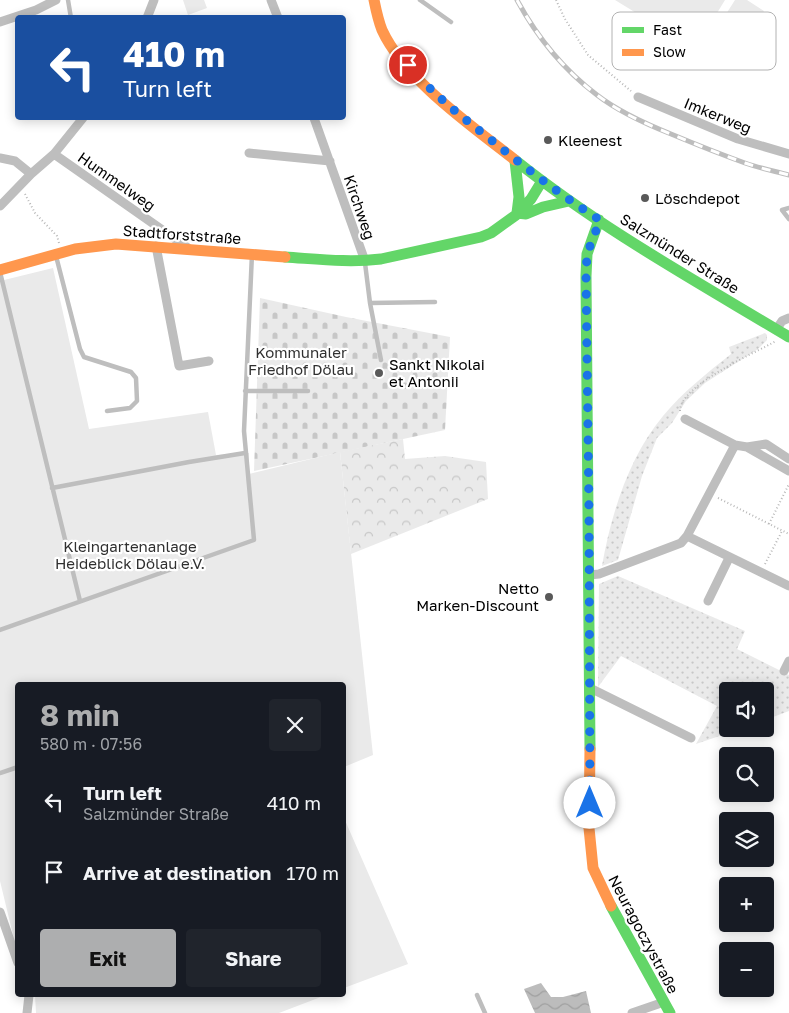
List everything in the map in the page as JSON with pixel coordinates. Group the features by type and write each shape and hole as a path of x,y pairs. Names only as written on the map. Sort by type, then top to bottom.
{"main road":[{"name":"Salzmünder Straße","path":"374,0 379,23 384,34 410,69 438,97 515,161 569,201 781,336"},
{"path":"515,161 519,197 517,214 526,214 569,201"},
{"name":"Stadtforststraße","path":"0,270 87,246 116,244 365,261 409,254 481,237 502,226 517,214 537,192 542,181"},
{"name":"Neuragoczystraße","path":"600,220 587,254 586,276 590,688 589,828 593,868 608,901 670,1013"}],"street":[{"path":"21,15 56,0"},
{"path":"148,15 154,0"},
{"path":"271,0 277,15"},
{"path":"0,22 15,17"},
{"name":"Imkerweg","path":"638,97 738,139 789,154"},
{"path":"0,206 31,174 54,154 81,120"},
{"name":"Kirchweg","path":"315,120 365,261"},
{"name":"Kirchweg","path":"249,153 330,161"},
{"name":"Hummelweg","path":"54,154 188,248"},
{"path":"0,158 15,161 31,174"},
{"path":"156,246 179,366 209,360"},
{"path":"781,336 782,321 789,318"},
{"path":"685,419 735,445 766,444 789,459"},
{"path":"589,575 599,574 681,544 735,445"},
{"path":"747,446 789,471"},
{"path":"687,536 789,586"},
{"path":"708,601 729,558"},
{"path":"784,671 789,661"},
{"path":"590,688 692,738"},
{"path":"0,912 15,954"},
{"path":"27,1013 29,997"},
{"path":"632,1013 664,1002"}],"lane":[{"path":"68,0 70,15"},
{"path":"420,0 451,22"},
{"path":"789,208 782,210 789,219"},
{"path":"59,253 80,349 84,357 131,372 136,378 138,400 130,408 107,411"},
{"path":"0,630 254,540 245,453 245,391 252,253"},
{"path":"365,261 370,303 381,360"},
{"path":"0,270 80,601"},
{"path":"370,303 435,302"},
{"path":"245,391 308,392"},
{"path":"52,488 245,453"},
{"path":"0,773 15,768"},
{"path":"478,995 485,1013"}],"path":[{"path":"556,0 565,19 588,55 638,97"},
{"path":"22,183 28,202 41,220 57,236 59,253"},
{"path":"685,419 680,414 680,408 684,399 702,382 781,336"},
{"path":"769,524 789,484"},
{"path":"710,493 789,534"},
{"path":"760,573 782,531"}],"green space":[{"path":"183,0 204,0 207,8 188,15"},
{"path":"615,0 725,0 718,12 635,12"},
{"path":"735,0 747,0 764,11 763,12 727,12"},
{"name":"Kleingartenanlage Heideblick Dölau e.V.","path":"53,268 89,429 208,412 216,455 249,453 249,474 340,452 373,755 346,766 346,682 15,682 15,941 0,881 0,281"},
{"name":"Kommunaler Friedhof Dölau","path":"260,298 450,337 445,430 254,471"},
{"path":"765,333 767,340 758,349 705,383 686,401 672,423 657,438 642,476 618,560 602,566 616,506 631,468 651,432 679,399 731,354 729,347"},
{"path":"403,439 405,459 445,456 486,462 488,499 351,554 340,452"},
{"path":"618,576 745,631 737,649 789,675 789,711 774,717 774,682 719,682 719,736 696,744 717,706 621,656 598,687 599,584"},
{"path":"346,823 408,964 346,987"},
{"path":"35,997 321,997 279,1013 36,1013"}],"water":[{"path":"541,983 551,997 563,997 586,991 591,1013 535,1013 524,989"}],"railway":[{"path":"517,0 542,40 562,64 597,95 614,107 652,126 717,153 750,165 789,175"}],"traffic: fast":[{"path":"515,160 547,185 615,231 789,337"},
{"path":"515,161 519,197 517,213"},
{"path":"285,257 345,261 381,259 481,237 491,233 516,215 531,199 542,181"},
{"path":"517,213 526,214 543,207 569,201"},
{"path":"590,749 586,276 587,254 599,220"},
{"path":"611,906 670,1013"}],"traffic: slow":[{"path":"374,0 382,30 406,67 441,101 515,160"},
{"path":"0,270 75,249 116,244 285,257"},
{"path":"590,749 589,828 593,868 611,906"}],"place":[{"name":"Kleenest","path":"548,140"},
{"name":"Löschdepot","path":"645,198"},
{"name":"Sankt Nikolai et Antonii","path":"379,373"},
{"name":"Netto Marken-Discount","path":"549,597"}],"route":[{"path":"408,65 438,97 515,161 569,201 600,220 587,254 586,276 590,803"}]}
